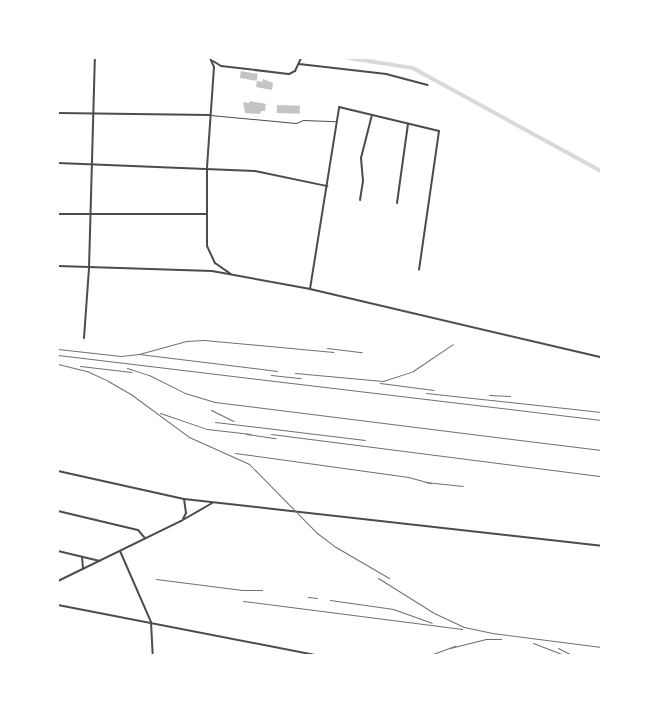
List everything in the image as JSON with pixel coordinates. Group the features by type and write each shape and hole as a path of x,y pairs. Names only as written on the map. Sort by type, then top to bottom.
{"street":[{"path":"84,338 89,268 96,58"},
{"path":"210,58 212,62 206,214 210,255 215,263 232,275"},
{"path":"212,62 221,66 289,74 295,71 301,58"},
{"path":"299,64 386,74 428,85"},
{"path":"310,289 339,107 439,131 419,270"},
{"path":"58,113 210,115"},
{"path":"360,200 363,181 361,158 372,115"},
{"path":"397,203 408,124"},
{"path":"58,163 207,168 255,172 327,186"},
{"path":"58,214 206,214"},
{"path":"58,266 212,271 310,289 601,357"},
{"path":"58,471 184,499 601,546"},
{"path":"181,521 186,513 184,499"},
{"path":"58,581 181,521 212,502"},
{"path":"58,511 138,530 145,538"},
{"path":"58,551 100,561"},
{"path":"120,551 151,622 153,655"},
{"path":"82,557 83,569"},
{"path":"58,605 314,655"}],"lane":[{"path":"210,115 296,123 303,120 337,121"}],"building":[{"path":"241,71 258,74 257,81 240,78"},
{"path":"263,79 273,83 272,90 256,87 257,81 262,82"},
{"path":"250,101 266,104 265,111 261,111 260,114 245,113 243,102 249,103"},
{"path":"277,105 300,106 300,114 277,113"}],"waterway":[{"path":"349,58 413,68 601,171"}],"railway":[{"path":"58,349 121,356 139,354 186,341 204,340 333,352"},
{"path":"295,373 383,381 413,371 453,344"},
{"path":"327,348 362,352"},
{"path":"139,354 277,371"},
{"path":"58,355 601,420"},
{"path":"58,364 89,372 108,381 132,395 189,437 249,464 317,533 334,546 389,578"},
{"path":"80,366 132,372"},
{"path":"127,368 149,375 185,393 215,402 601,450"},
{"path":"271,375 301,378"},
{"path":"380,383 434,390"},
{"path":"426,393 601,412"},
{"path":"489,395 510,396"},
{"path":"211,410 234,421"},
{"path":"160,413 207,429 251,434"},
{"path":"215,422 365,440"},
{"path":"246,434 276,438"},
{"path":"271,434 601,476"},
{"path":"235,453 408,477 431,483"},
{"path":"425,482 463,486"},
{"path":"378,578 434,613 464,627 492,633 601,647"},
{"path":"156,579 242,590 262,590"},
{"path":"308,597 317,598"},
{"path":"330,600 393,609 432,623"},
{"path":"243,601 462,629"},
{"path":"450,648 485,639 501,639"},
{"path":"533,643 561,654"},
{"path":"430,655 455,646"},
{"path":"558,648 572,655"}]}
